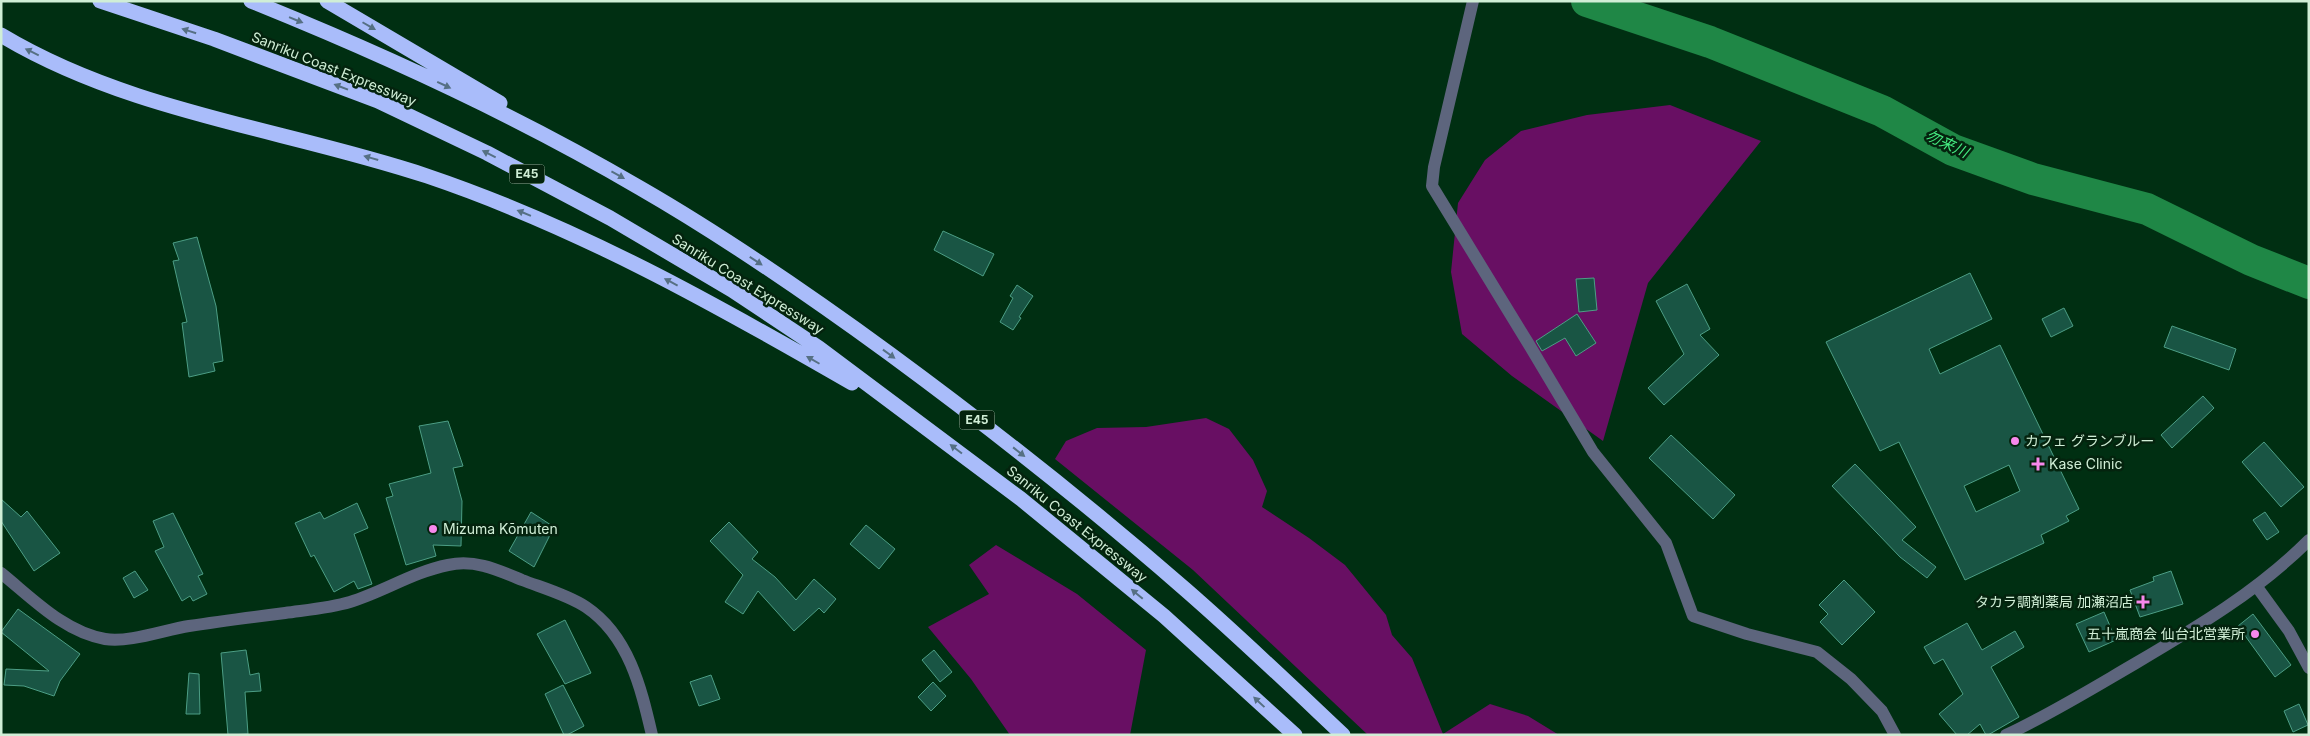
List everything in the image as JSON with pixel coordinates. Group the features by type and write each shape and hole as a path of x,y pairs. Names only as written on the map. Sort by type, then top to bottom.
{"highway":[{"name":"Sanriku Coast Expressway","path":"100,1 214,39 378,101 487,153 610,218 732,290 819,348 916,419 1092,555 1171,623 1295,735"},
{"name":"Sanriku Coast Expressway","path":"251,1 357,44 469,97 642,189 768,268 955,403 1040,468 1187,591 1343,735"},
{"path":"327,1 474,87 575,152"},
{"path":"1,35 63,67 173,107 373,159 438,180 546,222 608,250 710,302 916,419"}],"street":[{"path":"1473,1 1434,167 1432,186 1593,452 1666,543 1693,616 1747,634 1817,652 1851,679 1882,711 1895,735"},
{"path":"2006,735 2045,717 2216,616 2257,587 2309,540"},
{"path":"1,573 64,623 84,634 107,639 139,636 189,626 349,602 441,566 468,563 487,565 585,606 612,630 633,668 642,693 652,735"},
{"path":"2257,587 2289,631 2309,668"}],"shaded area":[{"path":"1670,105 1761,141 1648,283 1603,441 1512,376 1462,334 1451,272 1458,203 1485,160 1521,131 1587,115"},
{"path":"1206,418 1229,429 1253,460 1267,491 1262,507 1309,538 1345,565 1386,615 1392,635 1412,658 1443,734 1490,704 1528,716 1559,735 1368,735 1193,570 1055,459 1066,441 1097,428 1146,427"},
{"path":"996,545 1077,594 1146,650 1130,735 1010,735 971,679 928,627 989,594 969,565"}],"building":[{"path":"943,231 994,254 983,276 934,250"},
{"path":"197,237 216,306 223,361 213,363 215,371 189,377 182,323 187,322 173,261 179,260 173,243"},
{"path":"1970,273 1992,319 1929,349 1940,374 2000,345 2079,509 2066,516 2069,521 2041,535 2044,543 1965,580 1899,442 1880,451 1826,342","holes":["2009,465 2020,491 1976,512 1964,486"]},
{"path":"1594,278 1597,310 1579,312 1576,279"},
{"path":"1687,284 1710,329 1700,335 1719,355 1664,405 1648,388 1684,354 1656,301"},
{"path":"1017,285 1033,296 1013,330 1000,322 1013,298 1010,296"},
{"path":"2064,308 2073,326 2051,337 2042,319"},
{"path":"1577,314 1596,343 1576,356 1565,338 1542,351 1536,341"},
{"path":"2172,326 2236,349 2229,370 2164,347"},
{"path":"2203,396 2214,408 2172,448 2161,435"},
{"path":"448,421 463,466 453,468 462,501 461,546 433,545 436,556 406,565 386,498 393,496 389,484 431,473 419,426"},
{"path":"1671,435 1735,495 1713,519 1649,458"},
{"path":"2264,442 2304,487 2281,507 2242,462"},
{"path":"1855,464 1916,527 1902,540 1936,567 1927,578 1900,557 1832,486"},
{"path":"1,499 21,517 27,511 60,553 34,571 1,521"},
{"path":"357,503 368,528 354,534 372,584 358,589 354,581 334,592 314,555 311,557 295,523 320,512 324,519"},
{"path":"531,512 554,527 534,567 509,551"},
{"path":"2265,512 2279,532 2267,540 2253,520"},
{"path":"173,513 203,574 198,576 207,594 193,601 190,596 182,601 155,551 164,547 153,521"},
{"path":"729,522 758,552 752,559 775,577 796,600 814,579 836,599 824,613 819,608 794,631 758,591 743,614 725,602 743,575 710,541"},
{"path":"866,525 895,549 879,569 850,544"},
{"path":"135,571 148,590 134,598 123,578"},
{"path":"2171,571 2183,604 2140,617 2130,590 2154,581 2153,577"},
{"path":"1844,580 1875,612 1842,645 1820,622 1828,614 1819,605"},
{"path":"18,609 80,654 60,681 54,696 24,686 4,685 6,669 49,671 1,632"},
{"path":"2104,612 2116,640 2089,652 2076,624"},
{"path":"2253,614 2291,665 2275,677 2238,626"},
{"path":"565,620 591,673 565,684 537,634"},
{"path":"1967,623 1982,650 2015,631 2024,647 1991,667 2019,717 1988,735 1986,735 1980,724 1967,735 1957,735 1939,714 1963,694 1943,659 1934,664 1924,647"},
{"path":"246,650 250,675 259,673 261,691 245,692 248,734 228,735 221,653"},
{"path":"934,650 952,672 940,682 922,660"},
{"path":"189,673 199,674 200,714 186,714"},
{"path":"711,675 720,699 699,706 690,682"},
{"path":"933,682 946,696 931,711 918,697"},
{"path":"563,685 584,726 567,735 564,735 545,694"},
{"path":"2299,704 2308,725 2293,732 2284,711"}],"waterway":[{"name":"勿来川","path":"1587,1 1710,42 1882,111 1953,150 2033,179 2147,209 2251,260 2309,283"}],"place":[{"name":"カフェ グランブルー","path":"2015,441"},
{"name":"Kase Clinic","path":"2038,464"},
{"name":"Mizuma Kōmuten","path":"433,529"},
{"name":"タカラ調剤薬局 加瀬沼店","path":"2143,602"},
{"name":"五十嵐商会 仙台北営業所","path":"2255,634"}]}
